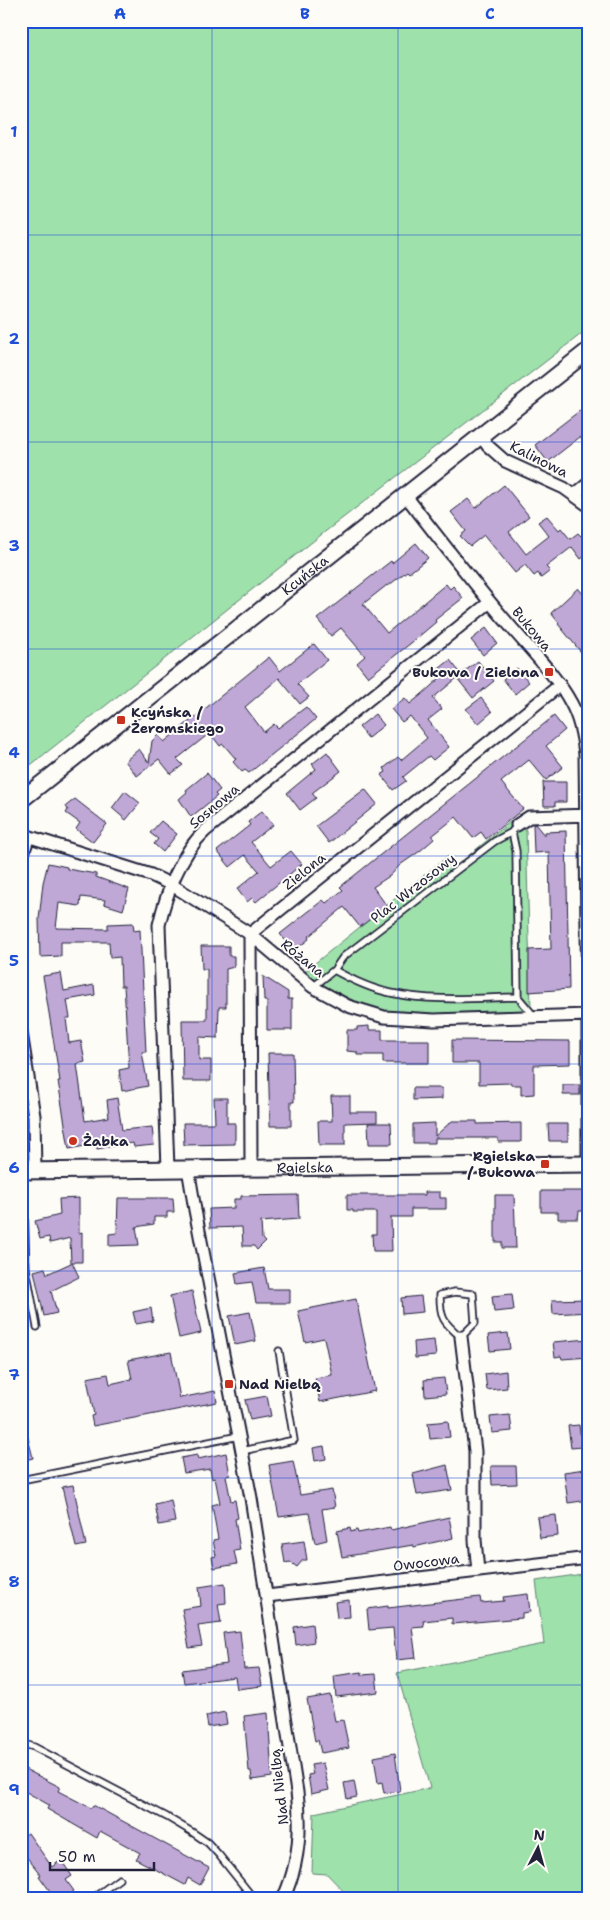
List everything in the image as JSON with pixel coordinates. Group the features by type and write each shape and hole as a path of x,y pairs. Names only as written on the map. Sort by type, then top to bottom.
{"street":[{"name":"Kcyńska","path":"21,800 589,350"},
{"name":"Kalinowa","path":"480,435 488,446 505,461 552,482 589,506"},
{"path":"574,495 589,484"},
{"name":"Bukowa","path":"405,495 490,602 560,685 572,704 583,736 587,815 588,1164"},
{"name":"Sosnowa","path":"168,1168 159,926 172,885 189,850 205,831 490,602"},
{"name":"Zielona","path":"250,934 560,685"},
{"path":"514,828 529,818 587,815"},
{"path":"21,859 25,835"},
{"name":"Różana","path":"25,835 152,875 172,885 250,934 313,987 348,1006 384,1017 434,1020 588,1015"},
{"path":"250,934 251,1167"},
{"path":"21,1032 34,1116 26,1171"},
{"name":"Rgielska","path":"26,1171 588,1164"},
{"name":"Nad Nielbą","path":"188,1168 242,1451 267,1596 300,1816 295,1867 283,1899"},
{"path":"460,1337 475,1451 475,1540 478,1571"},
{"name":"Owocowa","path":"267,1596 589,1558"}],"lane":[{"name":"Plac Wrzosowy","path":"313,987 334,970 343,957 514,828"},
{"path":"514,828 518,997 534,1016"},
{"path":"334,970 368,986 390,993 421,998 518,997"},
{"path":"26,1171 26,1268 37,1327"},
{"path":"455,1292 473,1294 475,1322 460,1337 443,1322 440,1310 440,1295 455,1292"},
{"path":"242,1451 294,1440 279,1352"},
{"path":"21,1480 239,1436"},
{"path":"21,1743 52,1757 192,1832 208,1843 254,1899"},
{"path":"92,1899 120,1879"},
{"path":"21,1895 24,1899"}],"green space":[{"path":"21,21 589,21 589,328 326,531 32,764 21,768"},
{"path":"511,821 526,830 531,1010 425,1014 386,1012 355,1001 326,987 304,972 448,856 457,865"},
{"path":"589,1573 589,1899 351,1899 327,1874 312,1873 314,1813 430,1788 397,1673 544,1644 536,1581"}],"building":[{"path":"582,409 589,418 589,448 580,437 548,462 535,445"},
{"path":"504,485 529,516 509,532 526,554 549,536 538,522 547,516 570,539 578,533 581,536 589,529 589,553 581,559 572,547 546,567 550,571 541,578 538,573 534,576 525,565 515,573 484,535 470,546 460,536 466,531 451,512 468,499 476,508"},
{"path":"416,543 428,558 409,573 407,571 387,585 363,604 387,633 446,584 450,589 453,586 463,598 368,677 357,663 365,656 341,628 331,636 317,619"},
{"path":"578,588 584,595 589,591 589,662 551,613"},
{"path":"486,628 497,643 483,655 471,640"},
{"path":"314,644 327,660 297,684 309,697 300,704 279,678 245,707 264,732 274,724 278,728 306,707 316,719 249,773 245,770 242,772 233,762 236,759 223,744 220,746 210,733 177,759 183,765 171,774 159,759 137,776 125,761 139,749 149,763 152,741 158,735 164,742 269,657 280,671"},
{"path":"450,660 461,674 478,661 494,681 473,698 457,678 433,698 442,709 428,720 449,747 433,760 429,756 403,777 406,781 393,790 381,775 386,772 384,768 398,757 401,760 427,738 410,716 402,722 391,709 405,698 410,704 421,695 440,678 435,672"},
{"path":"517,668 529,682 515,694 503,679"},
{"path":"481,698 492,712 478,724 466,709"},
{"path":"375,714 384,725 368,738 359,727"},
{"path":"554,716 565,730 546,746 563,767 546,780 529,760 501,782 523,809 486,839 481,832 473,838 456,817 432,836 434,839 420,851 373,887 387,906 360,927 344,907 294,951 280,934 323,900 326,903 343,890 340,887"},
{"path":"327,752 341,771 312,793 316,798 300,810 287,793 316,769 312,764"},
{"path":"207,773 220,790 215,794 217,796 191,817 179,799 187,792 186,790"},
{"path":"543,782 566,782 566,802 555,802 555,806 544,806"},
{"path":"365,789 377,804 329,843 316,826"},
{"path":"125,791 140,803 126,820 112,808"},
{"path":"75,799 107,824 93,842 76,829 80,823 66,813 68,810 66,806"},
{"path":"262,811 273,825 251,842 271,866 291,851 302,864 256,902 252,898 247,902 237,889 259,871 245,855 230,867 217,851 250,825 248,822"},
{"path":"161,821 177,834 163,852 154,844 158,839 150,833"},
{"path":"533,824 545,836 545,832 566,831 569,989 529,992 529,950 551,949 549,852 534,853"},
{"path":"48,863 67,867 67,869 96,874 96,877 129,889 123,910 104,904 105,900 81,897 80,906 59,903 56,928 108,929 108,924 133,923 134,931 140,930 146,1052 142,1052 148,1086 122,1091 119,1070 129,1068 124,986 121,986 120,957 110,958 109,942 61,942 61,956 40,957 39,919 43,883"},
{"path":"201,946 229,946 229,956 234,956 234,967 226,969 226,1007 219,1007 218,1038 199,1037 199,1060 211,1060 211,1081 183,1081 182,1020 207,1020 207,969 202,969"},
{"path":"61,973 64,991 94,985 95,995 67,1000 70,1018 66,1018 69,1043 81,1041 85,1062 77,1064 85,1121 109,1117 107,1100 117,1098 122,1130 152,1127 154,1145 134,1147 133,1143 97,1149 96,1144 69,1149 43,976"},
{"path":"263,976 288,992 288,999 292,999 292,1030 267,1030 267,1001 264,1001"},
{"path":"369,1026 369,1030 382,1030 382,1040 429,1040 429,1063 383,1063 383,1055 357,1055 357,1052 347,1051 347,1030 357,1030 357,1027"},
{"path":"452,1040 570,1041 570,1064 534,1065 534,1094 521,1095 521,1085 511,1085 511,1083 479,1084 479,1063 452,1063"},
{"path":"268,1053 293,1053 294,1102 291,1102 291,1126 270,1126"},
{"path":"563,1085 580,1085 580,1095 563,1095"},
{"path":"413,1088 442,1088 442,1099 413,1100"},
{"path":"331,1096 350,1096 350,1112 377,1112 377,1122 345,1123 345,1145 319,1145 318,1121 332,1121"},
{"path":"214,1098 227,1098 227,1123 235,1123 235,1144 184,1145 183,1123 215,1123"},
{"path":"452,1121 477,1121 477,1124 521,1123 521,1142 498,1142 498,1138 435,1138 435,1143 413,1143 413,1124 435,1123 435,1136"},
{"path":"368,1123 391,1123 392,1144 369,1144"},
{"path":"548,1124 568,1124 568,1141 549,1141"},
{"path":"541,1191 589,1191 589,1211 579,1211 578,1219 558,1219 558,1212 541,1212"},
{"path":"425,1192 440,1192 440,1198 446,1198 446,1209 411,1209 411,1217 391,1217 392,1251 373,1251 372,1234 376,1234 376,1212 353,1212 353,1210 347,1210 347,1195 425,1195"},
{"path":"298,1195 299,1219 261,1222 262,1239 265,1242 257,1250 254,1246 243,1246 242,1227 210,1228 209,1209 234,1208 234,1199 241,1199 241,1196"},
{"path":"495,1195 514,1195 516,1248 502,1248 502,1242 495,1242"},
{"path":"79,1198 79,1233 82,1232 82,1262 72,1262 79,1277 51,1291 57,1313 44,1316 34,1271 45,1268 47,1274 71,1263 70,1238 50,1243 49,1237 40,1239 35,1221 60,1215 59,1199"},
{"path":"118,1198 173,1198 174,1212 167,1212 167,1217 154,1217 154,1224 136,1227 139,1245 109,1246 109,1234 117,1233"},
{"path":"264,1268 268,1289 290,1289 290,1303 256,1303 252,1282 237,1284 235,1273"},
{"path":"192,1291 201,1333 179,1338 170,1296"},
{"path":"512,1294 514,1310 494,1312 492,1296"},
{"path":"421,1296 423,1312 402,1314 401,1298"},
{"path":"356,1299 375,1391 320,1402 315,1378 332,1375 324,1338 305,1342 298,1311"},
{"path":"589,1299 589,1312 553,1314 552,1300"},
{"path":"151,1308 153,1321 136,1324 133,1312"},
{"path":"250,1312 256,1341 235,1345 229,1316"},
{"path":"508,1333 510,1349 490,1351 488,1335"},
{"path":"589,1339 589,1357 562,1359 561,1356 555,1357 553,1342"},
{"path":"434,1340 436,1356 415,1358 414,1342"},
{"path":"171,1352 180,1398 215,1391 217,1402 93,1426 91,1416 94,1415 87,1378 108,1374 110,1384 132,1379 128,1360"},
{"path":"506,1371 507,1388 487,1390 485,1374"},
{"path":"444,1378 446,1394 425,1396 424,1380"},
{"path":"267,1396 271,1416 250,1420 245,1400"},
{"path":"510,1415 512,1431 492,1433 490,1417"},
{"path":"448,1421 450,1437 430,1439 428,1423"},
{"path":"579,1425 582,1447 571,1448 568,1426"},
{"path":"21,1426 25,1426 33,1458 21,1461"},
{"path":"324,1446 326,1459 315,1461 313,1448"},
{"path":"226,1453 230,1475 226,1476 231,1501 235,1500 238,1518 235,1519 240,1550 234,1551 237,1564 214,1568 212,1557 216,1556 213,1540 218,1539 212,1505 220,1503 215,1478 212,1479 210,1469 184,1473 181,1458 197,1455 198,1459"},
{"path":"293,1461 300,1495 332,1490 335,1507 322,1509 327,1540 315,1543 309,1513 279,1517 269,1465"},
{"path":"447,1465 452,1490 417,1495 413,1474"},
{"path":"491,1466 516,1466 517,1484 492,1485"},
{"path":"585,1469 589,1500 568,1503 564,1472"},
{"path":"73,1485 86,1545 76,1547 62,1487"},
{"path":"171,1500 175,1522 159,1525 155,1504"},
{"path":"556,1515 558,1536 540,1538 537,1517"},
{"path":"449,1517 453,1538 414,1547 413,1545 342,1557 337,1531 350,1528 351,1532 357,1530 358,1533 390,1527 391,1530"},
{"path":"304,1541 307,1560 303,1560 297,1567 290,1562 285,1563 282,1544"},
{"path":"225,1583 226,1603 218,1604 221,1623 198,1626 202,1646 189,1648 182,1609 201,1606 199,1587"},
{"path":"528,1594 530,1612 522,1613 522,1618 452,1624 452,1618 423,1621 424,1626 412,1627 416,1658 396,1660 393,1628 369,1630 367,1609 480,1597 481,1603 504,1601 503,1597"},
{"path":"349,1600 350,1617 337,1618 335,1602"},
{"path":"312,1624 314,1642 296,1645 294,1627"},
{"path":"240,1631 244,1669 259,1668 262,1686 237,1689 235,1677 184,1683 182,1670 227,1664 223,1633"},
{"path":"362,1672 362,1675 376,1674 378,1692 336,1697 334,1676"},
{"path":"330,1695 335,1721 343,1720 349,1748 321,1753 318,1740 315,1741 307,1699"},
{"path":"225,1712 227,1724 208,1727 206,1716"},
{"path":"268,1713 272,1777 252,1780 251,1771 249,1771 244,1716"},
{"path":"395,1753 400,1791 384,1793 382,1782 378,1783 374,1757"},
{"path":"323,1763 329,1790 311,1794 308,1775 313,1774 311,1765"},
{"path":"21,1767 60,1787 58,1791 91,1808 93,1805 209,1868 200,1885 188,1878 185,1885 136,1859 140,1853 100,1831 97,1838 47,1809 49,1805 21,1789"},
{"path":"354,1781 357,1797 347,1799 344,1783"},
{"path":"28,1833 52,1867 61,1860 72,1876 66,1880 74,1891 63,1899 53,1899 48,1892 50,1891 39,1876 41,1875 21,1850 21,1838"}],"place":[{"name":"Bukowa / Zielona","path":"549,672"},
{"name":"Kcyńska / Żeromskiego","path":"121,720"},
{"name":"Żabka","path":"73,1141"},
{"name":"Rgielska / Bukowa","path":"545,1164"},
{"name":"Nad Nielbą","path":"229,1384"}]}
